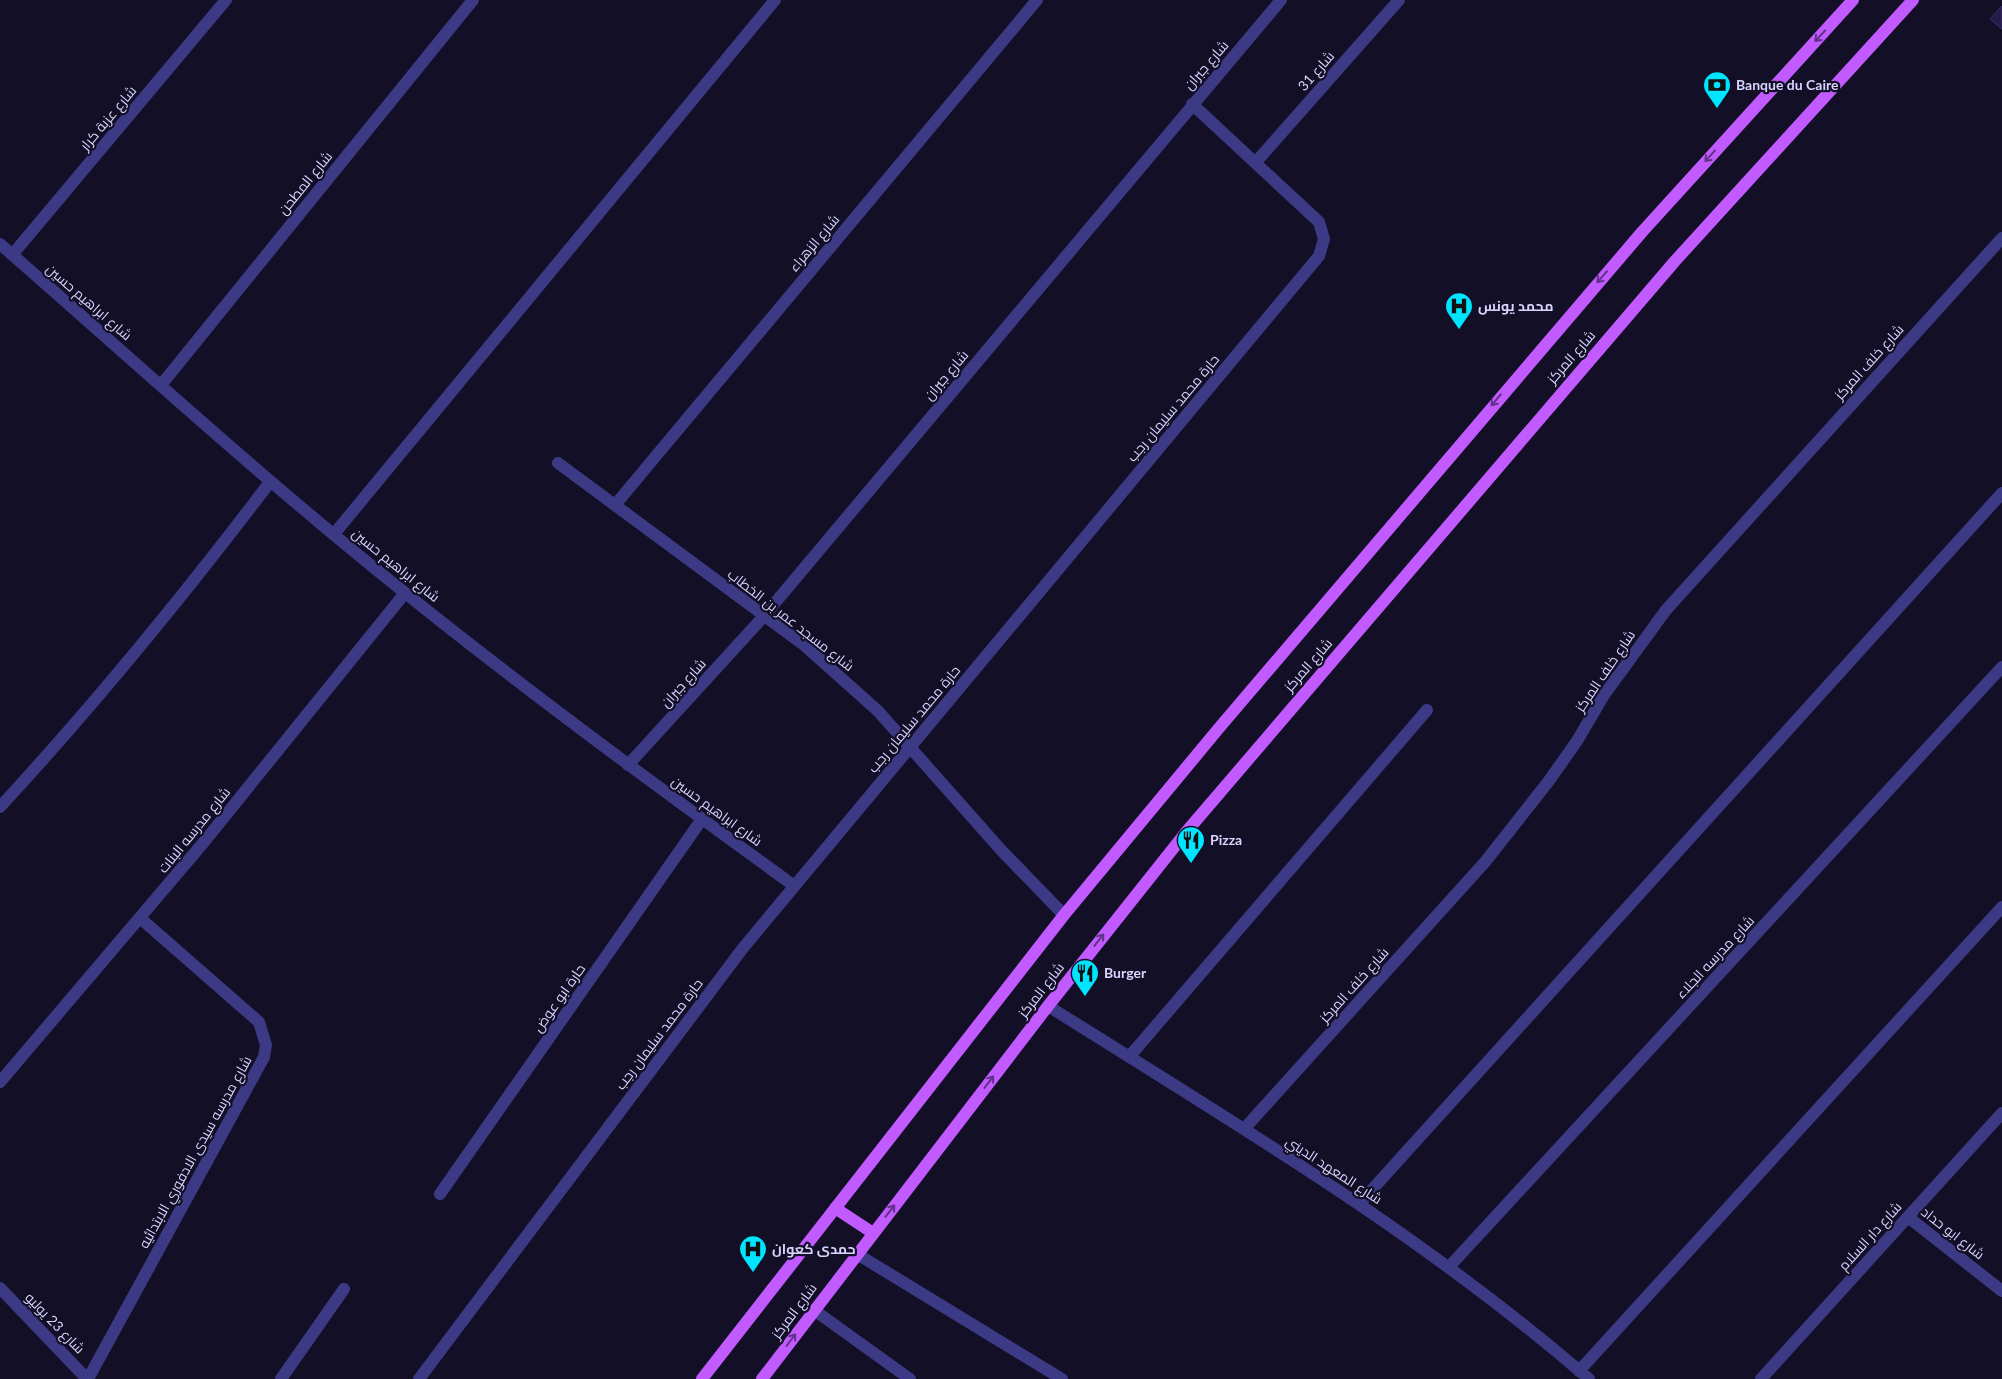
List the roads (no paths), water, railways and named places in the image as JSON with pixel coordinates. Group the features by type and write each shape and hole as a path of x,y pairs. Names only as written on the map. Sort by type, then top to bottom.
{"main road":[{"name":"شارع المركز","path":"702,1379 1064,915 1522,370 1642,232 1853,0"},
{"name":"شارع المركز","path":"762,1379 1048,1006 1216,796 1554,400 1701,232 1913,0"},
{"path":"835,1208 873,1233"}],"street":[{"name":"شارع عزبة كرار","path":"12,255 226,0"},
{"name":"شارع المطحن","path":"161,385 473,0"},
{"path":"334,534 776,0"},
{"name":"شارع الزهراء","path":"615,505 1037,0"},
{"name":"شارع جبران","path":"628,765 764,616 1281,0"},
{"name":"شارع 31","path":"1256,162 1398,0"},
{"name":"حارة محمد سليمان رجب","path":"419,1379 696,1010 793,885 912,747 1319,256 1324,239 1319,222 1192,104"},
{"name":"شارع خلف المركز","path":"1244,1129 1501,842 1548,782 1577,740 1604,695 1666,610 2002,238"},
{"name":"شارع ابراهيم حسين","path":"0,244 270,482 405,593 628,765 793,885"},
{"name":"شارع مسجد عمر بن الخطاب","path":"558,463 804,645 842,677 912,747 1001,850 1064,915"},
{"path":"0,807 127,665 270,482"},
{"path":"1359,1204 2002,493"},
{"name":"شارع مدرسه البنات","path":"0,1082 140,918 405,593"},
{"name":"شارع مدرسه الجلاء","path":"1449,1267 2002,667"},
{"path":"1129,1057 1427,710"},
{"name":"حارة ابو عوض","path":"440,1194 702,819"},
{"path":"1584,1375 2002,907"},
{"name":"شارع مدرسه سيدى الادفوري الابتدائيه","path":"88,1379 264,1057 266,1045 259,1022 140,918"},
{"name":"شارع المعهد الديني","path":"1048,1006 1244,1129 1359,1204 1449,1267 1584,1375"},
{"name":"شارع دار السلام","path":"1761,1379 2002,1113"},
{"name":"شارع ابو حداد","path":"1908,1216 2002,1291"},
{"path":"857,1254 1062,1379"},
{"name":"شارع 23 يوليو","path":"0,1288 88,1379"},
{"path":"281,1379 344,1289"},
{"path":"814,1310 910,1379"}],"place":[{"name":"Banque du Caire","path":"1717,109"},
{"name":"محمد يونس","path":"1459,330"},
{"name":"Pizza","path":"1191,864"},
{"name":"Burger","path":"1085,997"},
{"name":"حمدى كعوان","path":"753,1273"}]}
